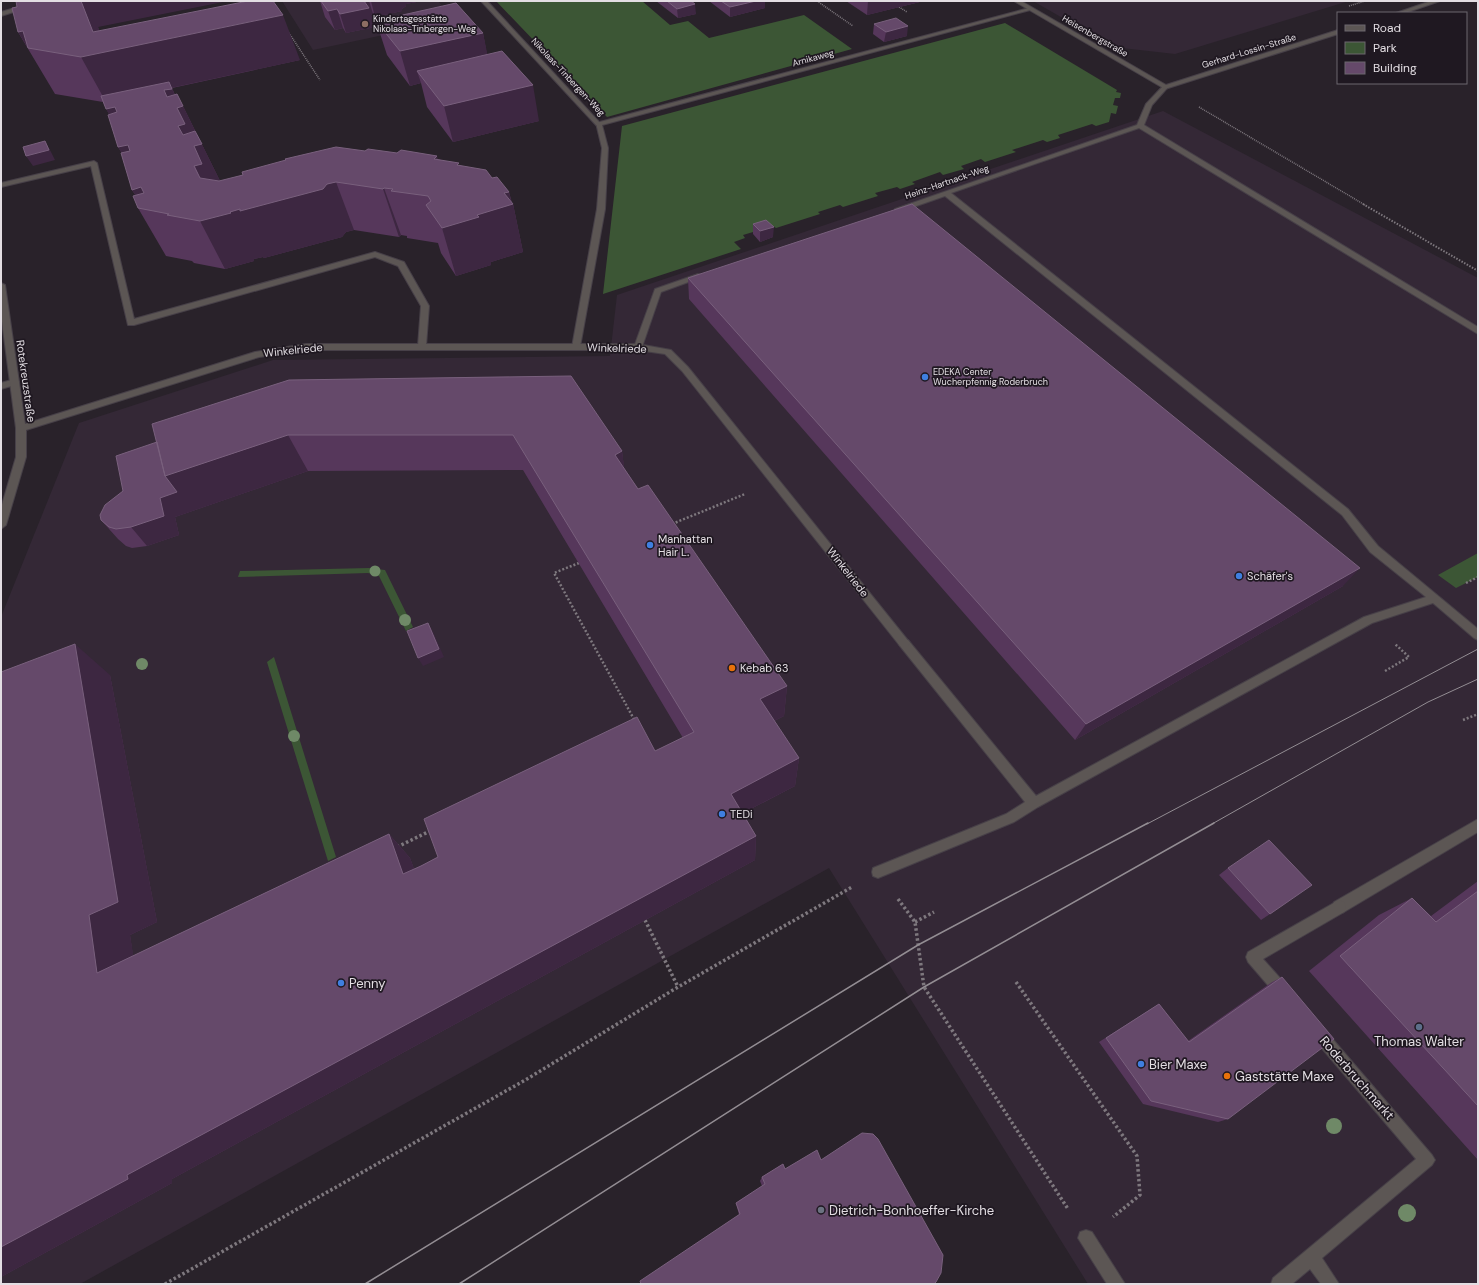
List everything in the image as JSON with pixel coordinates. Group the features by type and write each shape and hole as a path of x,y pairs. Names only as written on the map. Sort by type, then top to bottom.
{"street":[{"path":"1,14 45,1"},
{"name":"Nikolaas-Tinbergen-Weg","path":"484,1 598,124 605,148 601,209 576,347"},
{"name":"Heisenbergstraße","path":"1017,1 1165,87"},
{"path":"1402,12 1437,1"},
{"name":"Arnikaweg","path":"598,124 1031,9"},
{"name":"Gerhard-Lossin-Straße","path":"1165,87 1337,32"},
{"path":"1165,87 1149,104 1140,126 1478,331"},
{"name":"Heinz-Hartnack-Weg","path":"893,211 1140,126"},
{"path":"1,186 94,163 131,323 375,254 401,264 425,306 422,346"},
{"path":"946,193 1345,512 1374,549 1478,635"},
{"path":"638,347 658,291 711,273"},
{"name":"Rotekreuzstraße","path":"1,285 21,428 21,457 1,525"},
{"name":"Winkelriede","path":"21,428 258,354 306,347 638,347 668,352 685,369 776,481 904,643 1034,803"},
{"path":"1,386 15,382"},
{"path":"878,872 1010,818 1034,803 1368,620 1435,598"},
{"path":"1294,1005 1253,957 1478,825"},
{"name":"Roderbruchmarkt","path":"1279,1284 1427,1160 1309,1022"},
{"path":"1086,1238 1117,1284"},
{"path":"1311,1257 1331,1284"}],"path":[{"path":"817,1 885,48"},
{"path":"285,27 320,80"},
{"path":"1165,87 1478,271"},
{"path":"666,527 776,481"},
{"path":"579,563 554,573 636,722"},
{"path":"1463,720 1478,714"},
{"path":"393,849 435,828"},
{"path":"165,1284 526,1079 678,987 878,872"},
{"path":"934,912 915,922 924,987 1086,1238 1140,1195 1137,1156 1016,982"},
{"path":"645,920 678,987"}],"shaded area":[{"name":"Kindertagesstätte Nikolaas-Tinbergen-Weg","path":"282,1 438,1 454,20 313,50"},
{"path":"1033,1 1349,1 1175,54 1113,47"},
{"path":"1163,111 1478,278 1478,1284 1088,1284 829,868 80,1284 1,1284 1,617 79,423 273,360 610,356 617,295"}],"green space":[{"path":"496,1 642,1 670,25 688,21 709,38 804,15 852,49 607,117"},
{"path":"1005,23 1117,90 1116,92 1121,93 1120,98 1115,98 1113,105 1118,106 1116,114 1111,113 1109,122 1096,126 1092,124 1058,135 1060,138 1047,142 1043,140 1012,150 1016,152 985,162 981,159 961,166 964,169 943,175 940,172 912,182 915,184 900,189 897,187 875,193 878,196 843,207 840,205 818,212 820,214 776,228 773,226 743,235 745,238 734,242 741,249 603,294 622,126"},
{"path":"1478,553 1478,577 1456,588 1438,575"},
{"path":"369,568 385,570 413,627 406,631 379,576 368,573 238,577 240,571"},
{"path":"274,657 336,857 328,861 267,662"}],"building":[{"path":"16,1 81,1 93,32 248,1 273,1 283,15 81,57 28,48 23,31 18,32 12,8 17,7"},
{"path":"321,1 364,1 369,8 340,14 337,9 328,11"},
{"path":"667,1 691,1 695,4 677,9"},
{"path":"721,1 756,1 730,7"},
{"path":"456,3 483,33 400,51 376,21"},
{"path":"896,18 908,26 886,32 874,24"},
{"path":"502,51 533,85 444,106 417,71"},
{"path":"169,82 172,89 164,90 167,97 177,94 183,106 177,108 185,124 178,126 183,135 195,131 202,144 194,146 202,164 194,166 200,178 219,181 243,175 242,172 286,160 285,159 336,147 397,153 401,150 437,156 434,159 459,163 457,165 486,170 492,178 497,177 509,192 504,193 513,204 477,215 479,217 442,228 426,205 431,201 428,196 391,191 393,189 383,189 336,182 327,184 323,189 240,211 240,209 230,212 231,213 200,221 138,208 133,196 144,193 141,187 132,190 121,153 130,151 128,145 118,147 108,115 117,112 115,107 106,109 101,96"},
{"path":"45,141 49,150 26,156 23,147"},
{"path":"912,204 1360,568 1086,724 688,278"},
{"path":"766,220 774,227 760,231 753,224"},
{"path":"571,376 622,451 615,455 638,489 648,485 787,686 760,699 799,758 731,794 756,836 127,1175 128,1179 1,1247 1,672 75,644 118,902 89,915 97,973 389,834 403,874 421,866 438,857 424,819 637,717 655,751 694,732 513,435 288,435 165,476 152,424 289,380"},
{"path":"157,442 165,476 177,492 160,498 164,516 131,527 116,529 109,527 101,520 100,515 105,505 123,491 116,456"},
{"path":"428,623 439,649 418,658 407,631"},
{"path":"1269,840 1312,885 1270,914 1228,868"},
{"path":"1478,891 1478,1106 1340,956 1412,898 1436,922"},
{"path":"1282,977 1334,1039 1228,1119 1151,1101 1106,1038 1159,1004 1189,1042"},
{"name":"Dietrich-Bonhoeffer-Kirche","path":"862,1133 873,1134 878,1139 943,1255 941,1273 934,1284 641,1284 640,1281 740,1214 736,1203 765,1184 762,1177 783,1164 785,1169 817,1150 821,1160"}],"tram line":[{"path":"1147,824 1478,649"},
{"path":"1212,824 1428,702 1478,679"},
{"path":"365,1284 918,945 1148,823"},
{"path":"459,1284 924,987 1214,823"}],"place":[{"name":"Kindertagesstätte Nikolaas-Tinbergen-Weg","path":"365,24"},
{"name":"EDEKA Center Wucherpfennig Roderbruch","path":"925,377"},
{"name":"Manhattan Hair L.","path":"650,545"},
{"name":"Schäfer's","path":"1239,576"},
{"name":"Kebab 63","path":"732,668"},
{"name":"TEDi","path":"722,814"},
{"name":"Penny","path":"341,983"},
{"name":"Thomas Walter","path":"1419,1027"},
{"name":"Bier Maxe","path":"1141,1064"},
{"name":"Gaststätte Maxe","path":"1227,1076"},
{"name":"Dietrich-Bonhoeffer-Kirche","path":"821,1210"}]}
